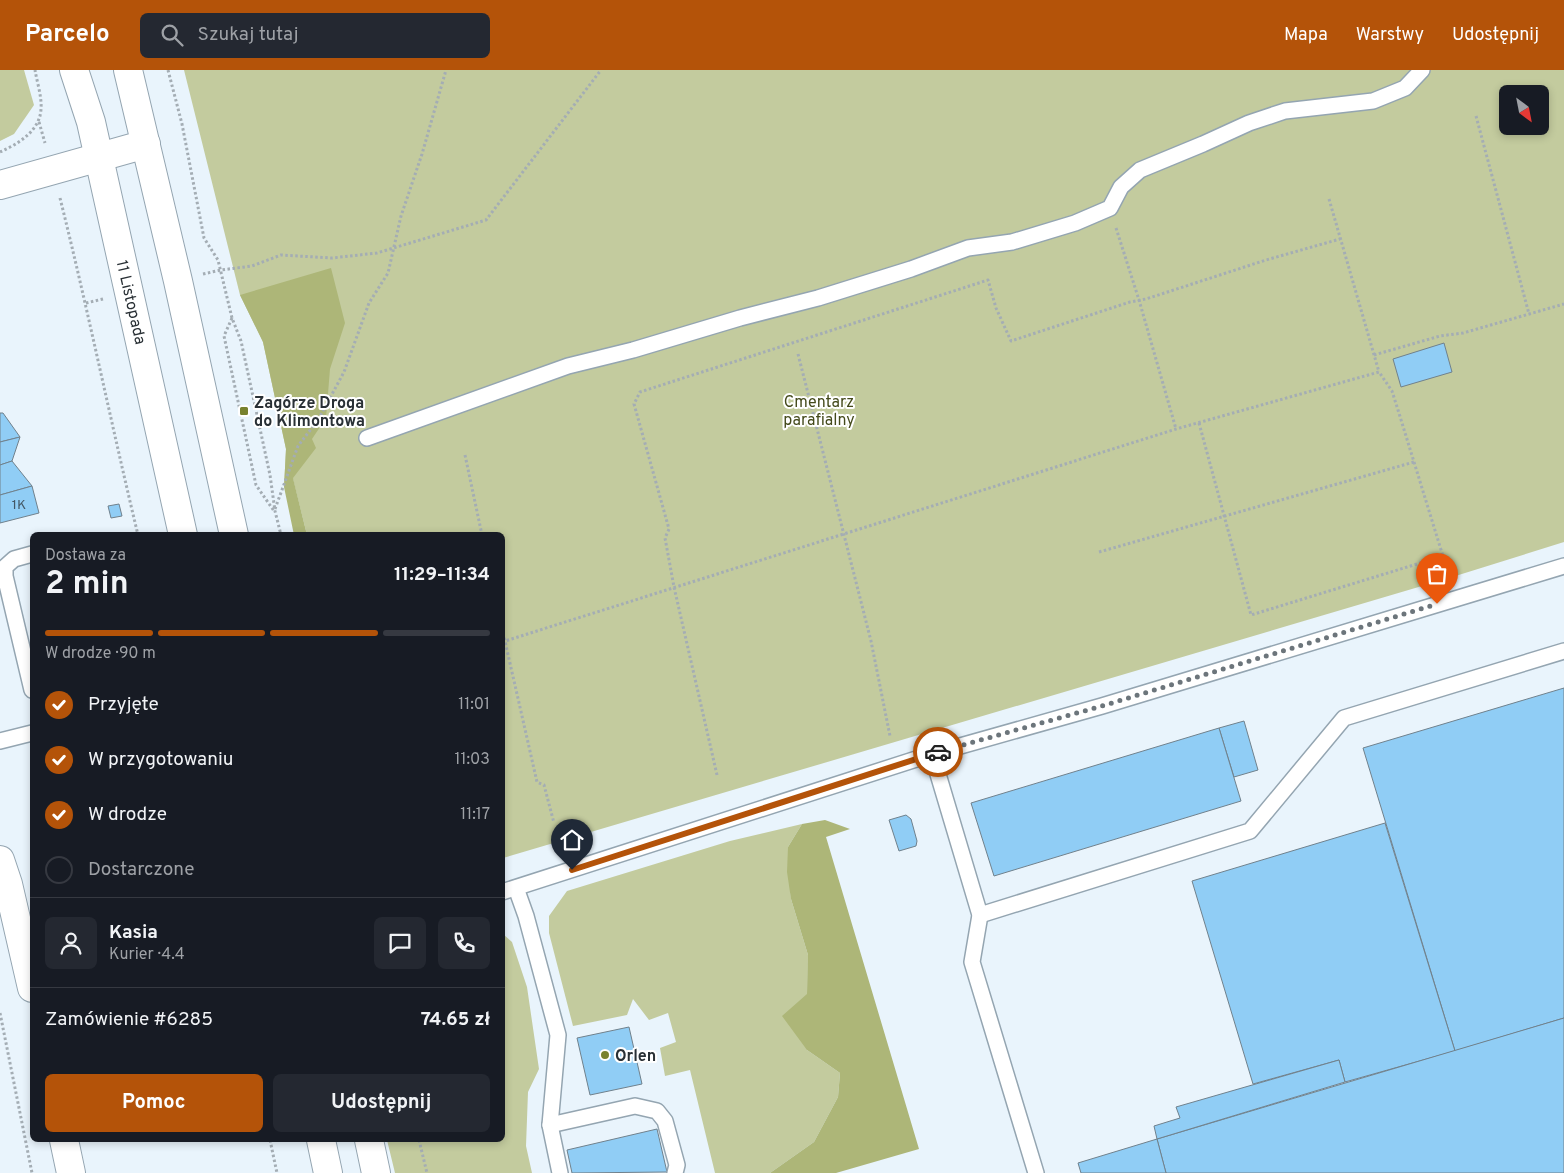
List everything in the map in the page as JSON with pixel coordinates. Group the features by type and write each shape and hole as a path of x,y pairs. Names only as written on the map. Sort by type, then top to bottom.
{"main road":[{"name":"11 Listopada","path":"74,70 91,122 182,532"},
{"path":"128,70 233,532"},
{"path":"0,185 146,144"},
{"path":"0,860 8,884 30,979"},
{"path":"64,1142 71,1173"},
{"path":"320,1142 328,1173"},
{"path":"369,1142 376,1173"}],"lane":[{"path":"367,438 568,366 827,295 911,269 968,248 1012,242 1075,223 1110,208 1121,187 1140,170 1249,123 1285,111 1373,101 1405,88 1422,70"},
{"path":"30,555 14,559 3,566 30,682"},
{"path":"560,1173 550,1124 558,1034 526,916 509,890 932,754 1102,706 1564,566"},
{"path":"980,915 1250,831 1344,718 1564,651"},
{"path":"0,741 30,734"},
{"path":"932,754 980,915 972,962 1036,1173"},
{"path":"550,1124 634,1106 657,1111 665,1121 677,1165 675,1173"}],"path":[{"path":"35,70 42,108 39,122 86,303 116,446 137,532"},
{"path":"168,70 182,124 204,238 218,260 232,318 241,341 272,482 274,512 280,532"},
{"path":"274,512 298,446 318,420 344,372 369,303 388,273 401,216 422,154 446,70"},
{"path":"221,270 252,266 281,255 332,258 377,253 486,220 601,70"},
{"path":"1476,116 1529,314"},
{"path":"0,152 18,145 39,122"},
{"path":"1329,199 1379,372 1392,391 1456,599"},
{"path":"1110,208 1176,428"},
{"path":"717,775 674,587 665,538 669,529 634,404 640,392 988,280 996,308 1011,342 1266,260 1340,239"},
{"path":"1374,355 1440,336 1462,333 1564,304"},
{"path":"232,318 224,336 256,485 274,512"},
{"path":"798,354 871,641 890,736"},
{"path":"505,641 1176,428 1379,372"},
{"path":"1198,423 1251,615 1443,556"},
{"path":"465,455 481,532"},
{"path":"1099,552 1414,462"},
{"path":"505,645 537,782 544,785 554,823"},
{"path":"0,1013 32,1173"},
{"path":"270,1142 277,1173"},
{"path":"420,1142 427,1173"}],"green space":[{"path":"0,70 24,70 34,105 14,134 0,141"},
{"name":"Cmentarz parafialny","path":"184,70 1564,70 1564,542 1449,578 505,857 505,532 306,532 293,479 284,487 286,449 263,342 240,295"},
{"path":"331,268 345,323 330,369 326,418 312,439 316,448 293,478 306,532 293,532 284,487 286,449 263,342 240,295"},
{"path":"825,820 850,829 826,837 919,1149 836,1173 770,1173 814,1142 838,1097 840,1073 807,1050 782,1016 807,994 808,955 791,899 787,872 788,847 802,824"},
{"path":"802,824 788,847 791,899 808,955 807,1050 840,1073 838,1097 814,1142 770,1173 715,1173 690,1070 665,1076 660,1048 676,1042 668,1013 649,1020 633,999 627,1015 573,1026 549,933 549,916 567,891 730,841"},
{"path":"505,936 512,942 527,987 539,1069 528,1092 526,1146 532,1173 395,1173 387,1142 505,1142"}],"building":[{"path":"1444,343 1452,372 1401,387 1393,359"},
{"path":"0,413 3,413 20,437 0,442"},
{"path":"20,437 12,461 0,465 0,442"},
{"path":"12,461 32,486 0,495 0,465"},
{"path":"32,486 39,513 0,523 0,495"},
{"path":"119,504 122,516 111,518 108,506"},
{"path":"1564,688 1564,1018 1455,1051 1363,748"},
{"path":"1244,721 1258,770 1234,777 1219,728"},
{"path":"1219,728 1241,801 994,876 971,803"},
{"path":"906,815 911,819 917,841 916,846 899,851 889,820"},
{"path":"1385,823 1455,1051 1345,1082 1339,1060 1253,1084 1192,881"},
{"path":"1564,1018 1564,1173 1166,1173 1157,1139"},
{"path":"629,1027 642,1084 590,1095 577,1038"},
{"path":"1339,1060 1345,1082 1157,1139 1154,1126 1180,1118 1176,1107"},
{"path":"657,1129 667,1172 572,1173 567,1150"},
{"path":"1157,1139 1166,1173 1081,1173 1078,1163"}],"way so far":[{"path":"938,752 1102,706 1437,604"}],"place":[{"name":"Zagórze Droga do Klimontowa","path":"244,411"},
{"name":"Orlen","path":"605,1055"}],"route":[{"path":"572,870 938,752"}]}
